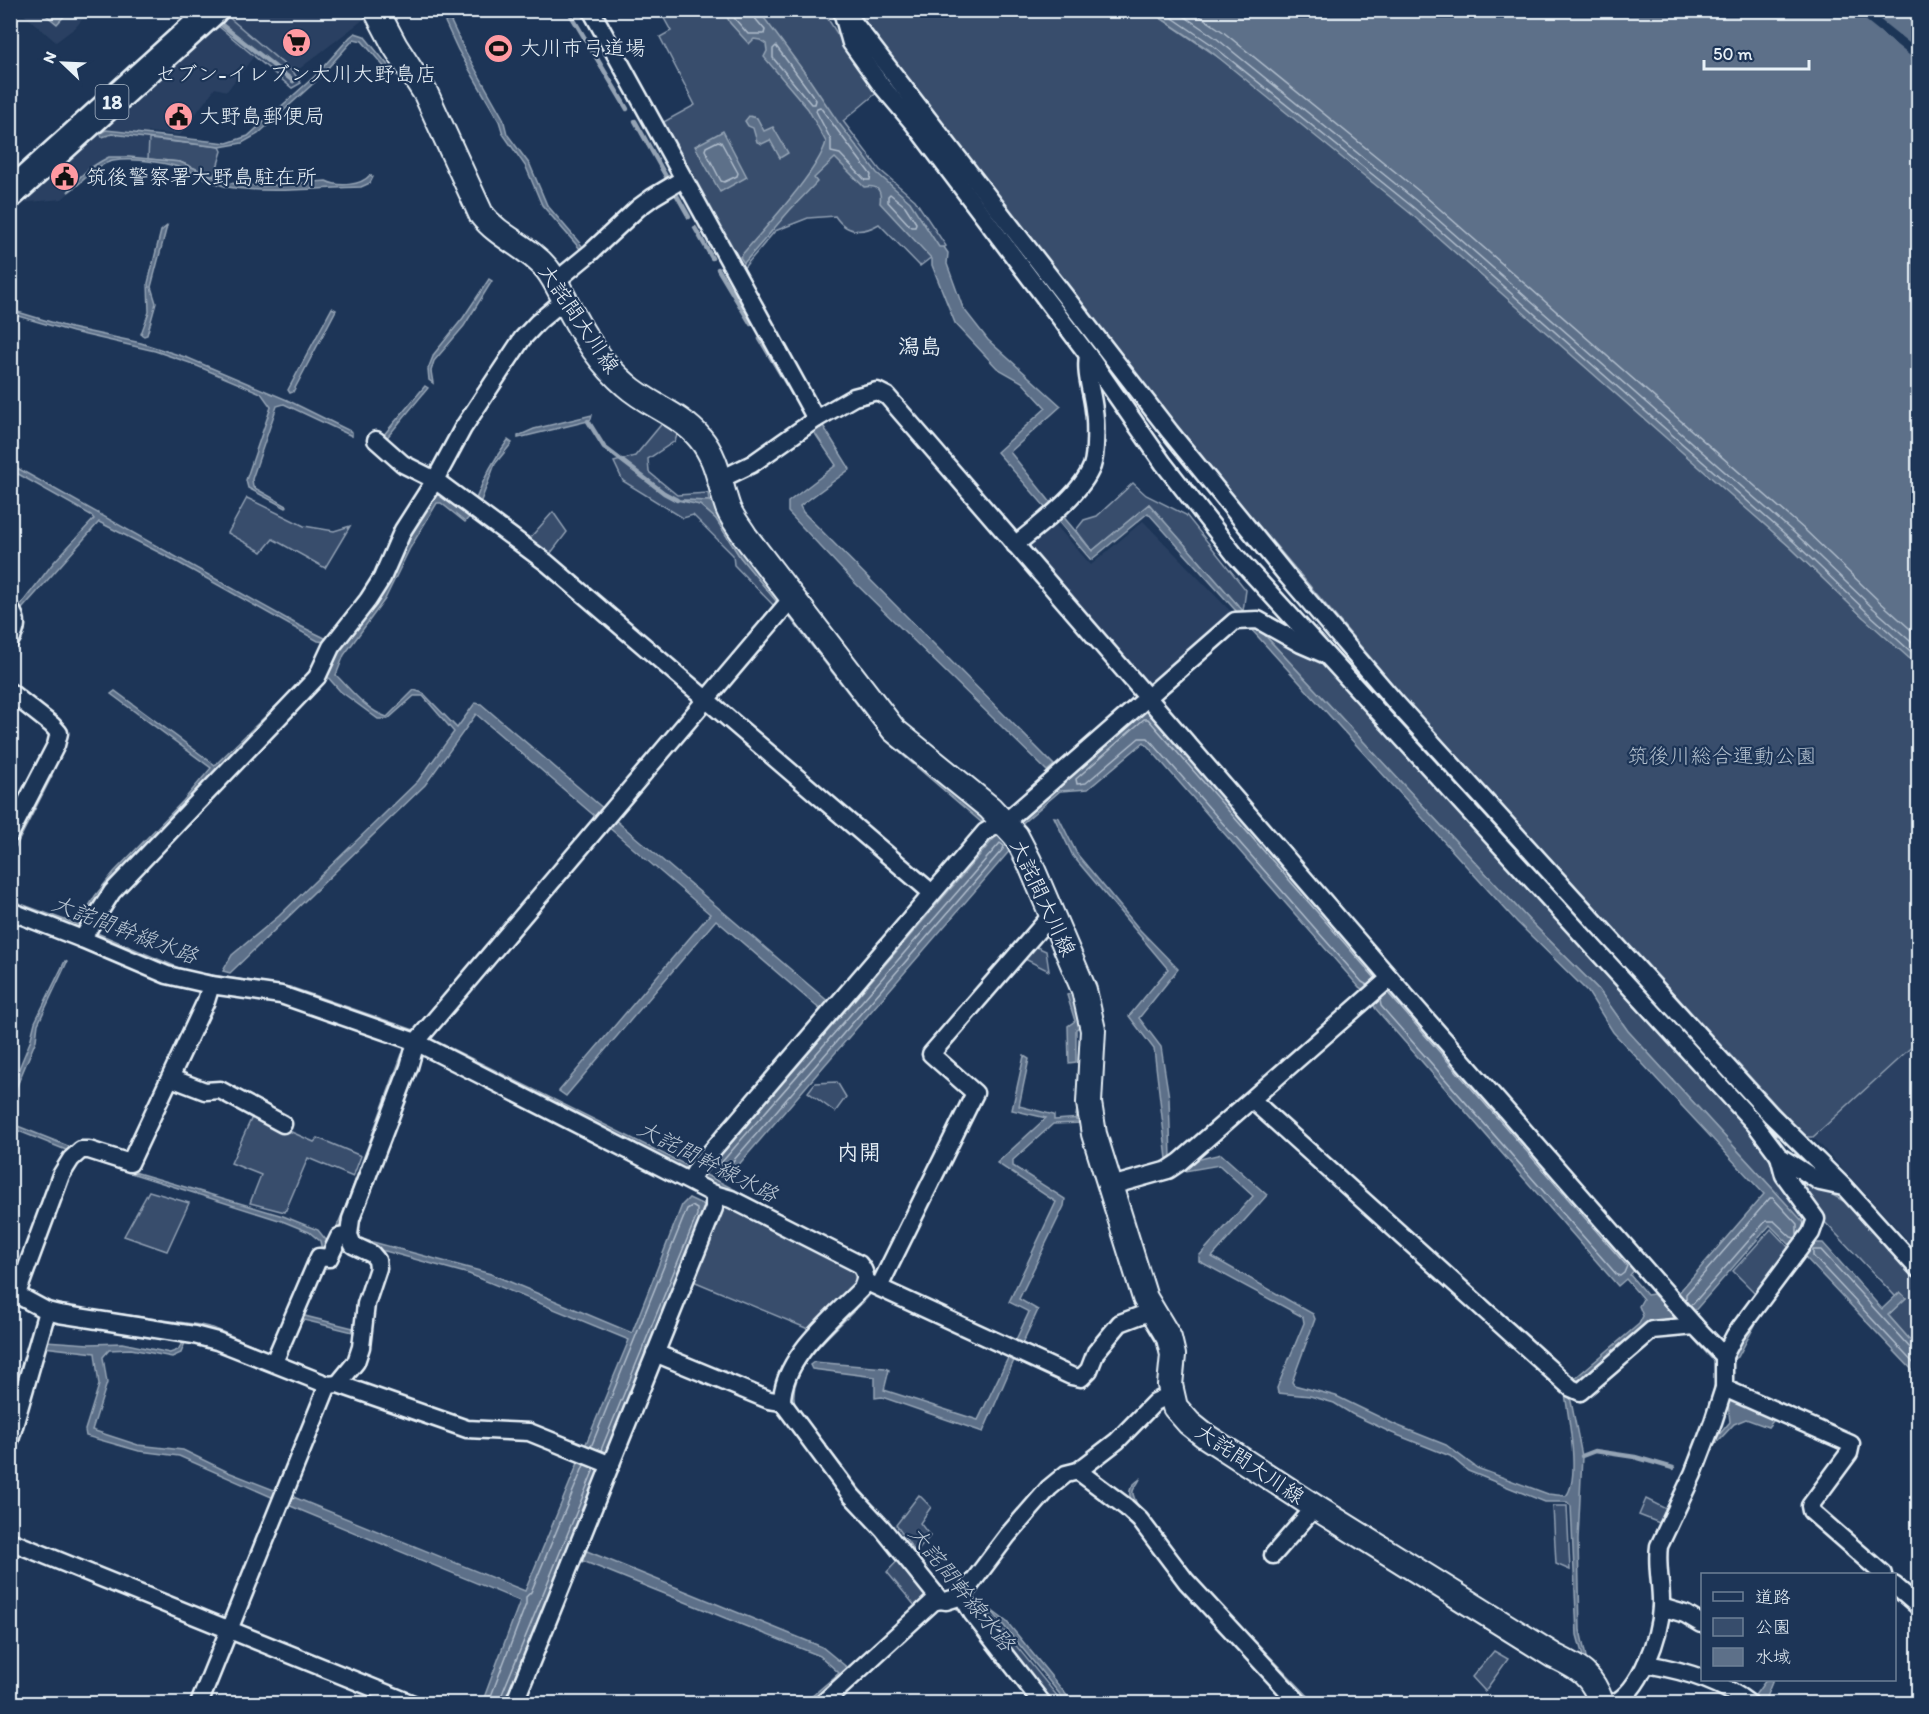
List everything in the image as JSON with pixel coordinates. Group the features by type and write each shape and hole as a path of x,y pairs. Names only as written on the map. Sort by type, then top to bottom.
{"main road":[{"name":"18","path":"10,194 214,10"},
{"name":"大詫間大川線","path":"379,12 395,45 426,93 481,214 490,226 502,236 533,254 560,290 591,345 613,373 627,387 687,425 700,438 712,456 721,479 727,506 739,526 894,730 990,808 1021,844 1053,913 1084,990 1093,1030 1089,1103 1094,1134 1144,1298 1169,1338 1173,1356 1170,1386 1175,1407 1197,1429 1315,1507 1554,1656 1577,1667 1588,1675 1602,1704"}],"street":[{"path":"591,10 816,419"},
{"path":"843,10 851,43 880,85 914,123 1088,355 1164,463 1229,546 1747,1115 1779,1156 1820,1182 1844,1187"},
{"path":"843,10 1170,432 1288,577 1405,713 1772,1115 1844,1187 1918,1269"},
{"path":"86,933 112,891 313,682 331,647 368,600 382,578 403,530 435,480 463,428 522,339 538,322 560,290 590,253 638,208 653,196 683,179"},
{"path":"1015,545 1060,508 1087,475 1093,463 1095,411 1086,371 1088,355"},
{"path":"721,479 752,464 816,419 854,397 877,391 887,396 1390,978 1692,1323 1724,1356"},
{"path":"376,440 403,464 435,480 547,563 932,893"},
{"path":"1229,546 1288,577"},
{"path":"199,1704 333,1385 356,1362 361,1347 366,1304 378,1268 377,1260 372,1254 352,1245 349,1235 351,1219 420,1038 793,597"},
{"path":"10,609 16,616 17,626 10,641"},
{"path":"694,1174 985,832 1011,817 1235,621 1258,620 1301,644 1329,656 1365,666"},
{"path":"10,692 52,725 58,733 56,746 10,834"},
{"path":"10,911 86,933 167,975 211,985 281,995 420,1038 694,1174 714,1194 731,1199 859,1264 872,1284 1071,1376 1081,1378 1089,1370 1096,1352 1120,1323 1152,1311"},
{"path":"1043,1704 972,1613 951,1599 851,1495 782,1402 782,1390 787,1375 805,1347 862,1288 872,1284 975,1093 931,1054 1053,913"},
{"path":"1111,1186 1168,1170 1180,1162 1390,978"},
{"path":"211,985 206,1001 130,1164 89,1150 81,1150 71,1159 61,1175 14,1293 47,1311 59,1314 194,1335 217,1341 333,1385 467,1429 529,1432 611,1465"},
{"path":"171,1078 205,1091 220,1090 283,1124"},
{"path":"1252,1100 1571,1388 1580,1392 1652,1330 1692,1323"},
{"path":"1612,1704 1630,1689 1646,1664 1655,1640 1661,1607 1659,1546 1693,1474 1713,1422 1724,1388 1724,1356 1735,1335 1798,1253 1811,1233 1816,1219 1784,1175 1779,1156"},
{"path":"514,1704 714,1208 714,1194"},
{"path":"274,1362 319,1257 329,1258 339,1237 349,1235"},
{"path":"10,1440 47,1311"},
{"path":"656,1353 769,1400 782,1402"},
{"path":"1724,1388 1851,1444 1849,1453 1810,1506 1811,1510 1881,1573"},
{"path":"822,1704 933,1602 951,1599 1049,1488 1066,1474 1078,1471 1117,1441 1155,1402 1172,1395"},
{"path":"1078,1471 1140,1520 1186,1581 1300,1704"},
{"path":"1273,1555 1315,1507"},
{"path":"10,1541 413,1704"},
{"path":"1896,1587 1918,1606"},
{"path":"1661,1607 1685,1614 1701,1623"},
{"path":"1646,1664 1675,1669 1701,1679"},
{"path":"1706,1681 1736,1693 1750,1704"}],"shaded area":[{"name":"セブン-イレブン大川大野島店","path":"231,10 361,10 364,19 294,73 226,15"},
{"path":"20,11 89,11 76,27 56,42"},
{"path":"217,25 254,56 227,91 215,88 180,135 148,132 148,159 108,159 62,199 19,203"},
{"path":"1052,521 1091,565 1143,521 1235,616 1148,691 1020,545"},
{"path":"1918,1041 1918,1251 1813,1137"}],"green space":[{"path":"660,11 823,11 843,43 879,91 843,121 880,170 915,200 946,246 920,266 879,224 867,230 855,231 845,226 835,216 808,218 775,231 741,271 660,124 695,105 660,37 671,31"},
{"name":"筑後川総合運動公園","path":"855,11 1150,11 1330,133 1790,547 1863,617 1918,648 1918,1041 1813,1137 1805,1137 1413,708 1179,431"},
{"path":"226,15 294,73 301,83 292,88 217,25"},
{"path":"149,139 220,147 222,151 215,174 213,176 180,162 148,159"},
{"path":"665,420 680,427 675,441 648,459 649,472 677,495 708,493 709,501 682,500 700,505 716,519 740,557 777,602 775,607 734,565 733,555 693,515 683,518 623,481 614,462 635,456"},
{"path":"1133,483 1146,495 1186,515 1246,590 1243,611 1149,504 1092,551 1076,530 1084,520 1097,516"},
{"path":"247,498 304,526 334,531 350,526 325,568 273,539 262,552 228,533"},
{"path":"553,512 567,532 548,557 529,539"},
{"path":"1259,629 1324,661 1753,1129 1780,1179 1807,1215 1804,1223 1628,1031 1599,990 1528,919"},
{"path":"1032,945 1046,951 1049,971 1021,957"},
{"path":"837,1082 846,1097 835,1112 808,1092 815,1083"},
{"path":"253,1115 314,1142 318,1138 361,1156 353,1177 308,1158 285,1212 250,1203 261,1175 231,1163"},
{"path":"1789,1171 1849,1204 1918,1279 1918,1349 1888,1315 1906,1298 1900,1292 1896,1297 1822,1219"},
{"path":"149,1191 189,1203 167,1251 124,1236"},
{"path":"731,1205 855,1268 861,1276 858,1285 813,1331 691,1280 720,1209"},
{"path":"1771,1229 1791,1250 1756,1294 1733,1271"},
{"path":"919,1495 931,1507 920,1523 930,1536 916,1553 896,1525"},
{"path":"1646,1499 1668,1510 1662,1524 1639,1515"},
{"path":"1553,1506 1567,1506 1570,1570 1556,1564"},
{"path":"900,1558 930,1595 916,1607 887,1572"},
{"path":"986,1609 1063,1703 1050,1703 978,1616"},
{"path":"1494,1651 1508,1659 1485,1691 1472,1677"}],"water":[{"path":"41,11 69,11 57,24"},
{"path":"440,11 446,11 464,49 503,118 507,134 530,165 547,205 584,248 581,250 542,205 526,167 503,134 499,121 458,50"},
{"path":"724,11 755,11 765,19 877,173 910,202 939,247 944,247 948,253 947,264 963,308 988,340 1061,406 1010,452 1052,504 1047,509 997,452 1046,408 1022,382 997,368 955,323 932,265 932,259 880,203 878,189 864,187 835,158 814,178 817,182 744,263 740,257 801,185 826,142 808,109 764,57 767,51 766,44 754,39 749,44 730,23"},
{"path":"1150,11 1918,11 1918,666 1790,547 1410,213 1208,49"},
{"path":"355,33 364,36 396,75 392,76 362,41 354,39 316,81 258,134 242,143 220,147 112,134 102,137 100,133 106,130 227,143 248,136 315,76"},
{"path":"749,116 757,118 764,131 773,127 788,153 780,158 770,140 762,144 757,142 753,128 745,121"},
{"path":"723,131 747,177 720,192 695,146"},
{"path":"109,157 180,162 228,183 263,186 326,181 349,184 366,179 370,175 373,177 370,183 361,187 245,189 218,184 173,166 141,160 121,160 100,166 68,192 86,172"},
{"path":"167,226 151,287 156,303 147,335 144,336 141,334 149,312 148,283 161,231"},
{"path":"489,279 492,281 464,326 434,361 431,371 433,383 429,380 428,369 434,354 463,318"},
{"path":"332,308 336,310 293,392 290,393 288,390"},
{"path":"11,310 71,328 141,343 188,358 287,400 352,432 352,436 284,404 277,406 252,479 253,487 287,506 286,508 248,488 246,480 271,407 261,393 155,351 73,332 11,314"},
{"path":"425,386 428,388 385,440 382,437"},
{"path":"592,415 588,421 518,438 534,429"},
{"path":"822,424 850,469 800,506 803,512 1054,765 1047,771 853,581 788,512 788,502 836,465 814,432"},
{"path":"508,440 512,443 495,464 481,501 478,502 476,499 486,476"},
{"path":"10,464 327,639 326,642 318,641 170,558 99,522 21,610 19,607 54,562 94,519 91,515 11,470"},
{"path":"435,495 442,496 470,516 465,522 441,503 437,503 410,548 385,599 344,655 336,675 366,705 387,717 414,690 423,693 457,728 475,703 481,704 605,810 597,818 476,714 425,785 230,973 223,971 232,955 279,916 418,781 454,732 423,696 414,696 388,719 378,719 340,691 326,675 333,657 391,577 414,530"},
{"path":"677,500 709,501 715,505 781,596 777,602 740,557 716,519 700,505"},
{"path":"1149,504 1243,611 1238,613 1148,513 1091,560 1056,519 1062,515 1092,551"},
{"path":"796,614 985,818 981,822 884,739 790,618"},
{"path":"1250,628 1259,629 1528,919 1599,990 1628,1031 1804,1223 1803,1232 1814,1243 1823,1243 1882,1309 1900,1292 1906,1298 1888,1315 1918,1349 1918,1376 1806,1258 1806,1252 1796,1244 1789,1244 1770,1225 1692,1314 1677,1322 1652,1321 1579,1383 1574,1379 1639,1324 1643,1316 1639,1306 1643,1299 1626,1279 1618,1286 1375,1008 1370,996 1359,987 1144,742 1088,789 1060,791 1019,826 1015,821 1061,779 1076,772 1147,709 1636,1268 1630,1275 1647,1295 1653,1294 1666,1307 1671,1307 1676,1296 1764,1194 1613,1032 1588,992 1517,922"},
{"path":"314,669 261,727 216,770 191,800 118,873 83,924 79,923 95,896 114,872 183,801 211,768 111,694 115,691 215,765"},
{"path":"47,774 52,776 11,856 11,846"},
{"path":"1054,817 1059,818 1077,854 1140,930 1178,969 1139,1018 1161,1047 1169,1098 1171,1157 1167,1159 1154,1049 1129,1016 1168,969 1073,856"},
{"path":"613,818 830,1003 823,1012 716,920 566,1096 559,1091 710,914 607,826"},
{"path":"998,834 1004,836 1012,848 729,1176 724,1176 714,1169 713,1164"},
{"path":"10,900 81,926 79,929 11,904"},
{"path":"97,933 186,971 290,987 417,1031 416,1034 174,971 95,936"},
{"path":"65,961 67,962 38,1024 36,1040 11,1100 11,1088 30,1042 35,1022"},
{"path":"1074,993 1083,1025 1076,1029 1076,1062 1069,1063 1068,1026 1075,1021 1067,995"},
{"path":"430,1038 714,1179 862,1256 870,1263 876,1276 872,1291 812,1354 797,1379 794,1392 795,1405 930,1575 962,1607 1036,1703 1030,1703 958,1610 928,1579 858,1495 787,1399 794,1373 871,1277 427,1042"},
{"path":"402,1054 403,1062 342,1229 328,1251 322,1250 320,1241 309,1232 282,1221 90,1160 92,1156 131,1171 283,1216 318,1230 326,1240 332,1237 345,1208"},
{"path":"1024,1056 1029,1059 1019,1106 1054,1115 1054,1120 1081,1118 1083,1123 1053,1124 1013,1160 1013,1166 1065,1199 1064,1206 1019,1299 1038,1310 1020,1348 1013,1346 1029,1312 1009,1302 1056,1202 997,1163 1046,1118 1012,1110"},
{"path":"10,1123 73,1148 71,1152 11,1128"},
{"path":"1221,1154 1267,1195 1212,1257 1313,1314 1315,1319 1292,1382 1294,1385 1336,1396 1396,1425 1446,1445 1477,1468 1548,1494 1566,1496 1573,1476 1571,1431 1565,1393 1570,1396 1582,1456 1578,1540 1580,1630 1586,1657 1583,1657 1577,1635 1571,1506 1567,1502 1545,1502 1468,1471 1450,1456 1392,1433 1334,1403 1310,1396 1278,1393 1277,1388 1304,1323 1303,1317 1199,1261 1199,1256 1253,1196 1219,1165 1185,1171 1183,1166 1196,1160"},
{"path":"689,1198 704,1205 703,1216 504,1703 482,1703 520,1601 288,1505 291,1496 525,1591 629,1340 469,1274 385,1251 376,1251 358,1238 491,1274 632,1333 682,1205"},
{"path":"63,1306 200,1325 213,1328 272,1353"},
{"path":"303,1313 305,1316 353,1328 357,1330 357,1333 304,1320 300,1322"},
{"path":"1751,1323 1755,1325 1738,1357 1733,1360 1738,1341"},
{"path":"186,1340 181,1353 172,1357 131,1349 109,1350 103,1357 107,1383 92,1430 138,1445 183,1450 228,1472 279,1492 276,1499 179,1456 139,1451 86,1436 85,1430 99,1385 95,1353 44,1347 46,1341 89,1344 122,1343 170,1353 178,1350"},
{"path":"1009,1356 1015,1358 983,1432 882,1397 875,1398 875,1377 812,1369 810,1365 814,1362 885,1368 889,1370 884,1390 978,1420"},
{"path":"1734,1398 1772,1414 1773,1421 1768,1427 1746,1419 1734,1424 1709,1451 1712,1443 1730,1422 1728,1403"},
{"path":"1140,1479 1133,1490 1137,1504 1196,1580 1315,1703 1309,1703 1192,1579 1131,1502 1131,1489"},
{"path":"582,1549 822,1647 849,1669 814,1703 804,1703 839,1673 820,1656 578,1559"},
{"path":"991,1610 1007,1622 1073,1703 1067,1703"},
{"path":"1765,1681 1773,1681 1766,1697 1780,1703 1764,1703 1753,1698"}],"pier":[{"path":"1854,11 1869,11 1918,50 1918,62"}],"waterway":[{"path":"568,10 627,109"},
{"path":"222,25 293,81"},
{"path":"635,121 668,180"},
{"path":"675,192 689,217"},
{"path":"695,228 712,258"},
{"path":"718,269 751,324"},
{"path":"760,339 794,396"},
{"path":"588,421 604,447 664,493 677,500"},
{"path":"1077,1119 1079,1106"},
{"path":"1694,1337 1712,1357"},
{"path":"1582,1456 1595,1451 1635,1457 1673,1468"}],"place":[{"name":"セブン-イレブン大川大野島店","path":"296,43"},
{"name":"大川市弓道場","path":"499,48"},
{"name":"大野島郵便局","path":"178,116"},
{"name":"筑後警察署大野島駐在所","path":"65,177"}],"district":[{"name":"潟島","path":"920,346"},
{"name":"内開","path":"859,1152"}],"water label":[{"name":"大詫間幹線水路","path":"125,929"},
{"name":"大詫間幹線水路","path":"708,1161"},
{"name":"大詫間幹線水路","path":"962,1588"}]}
